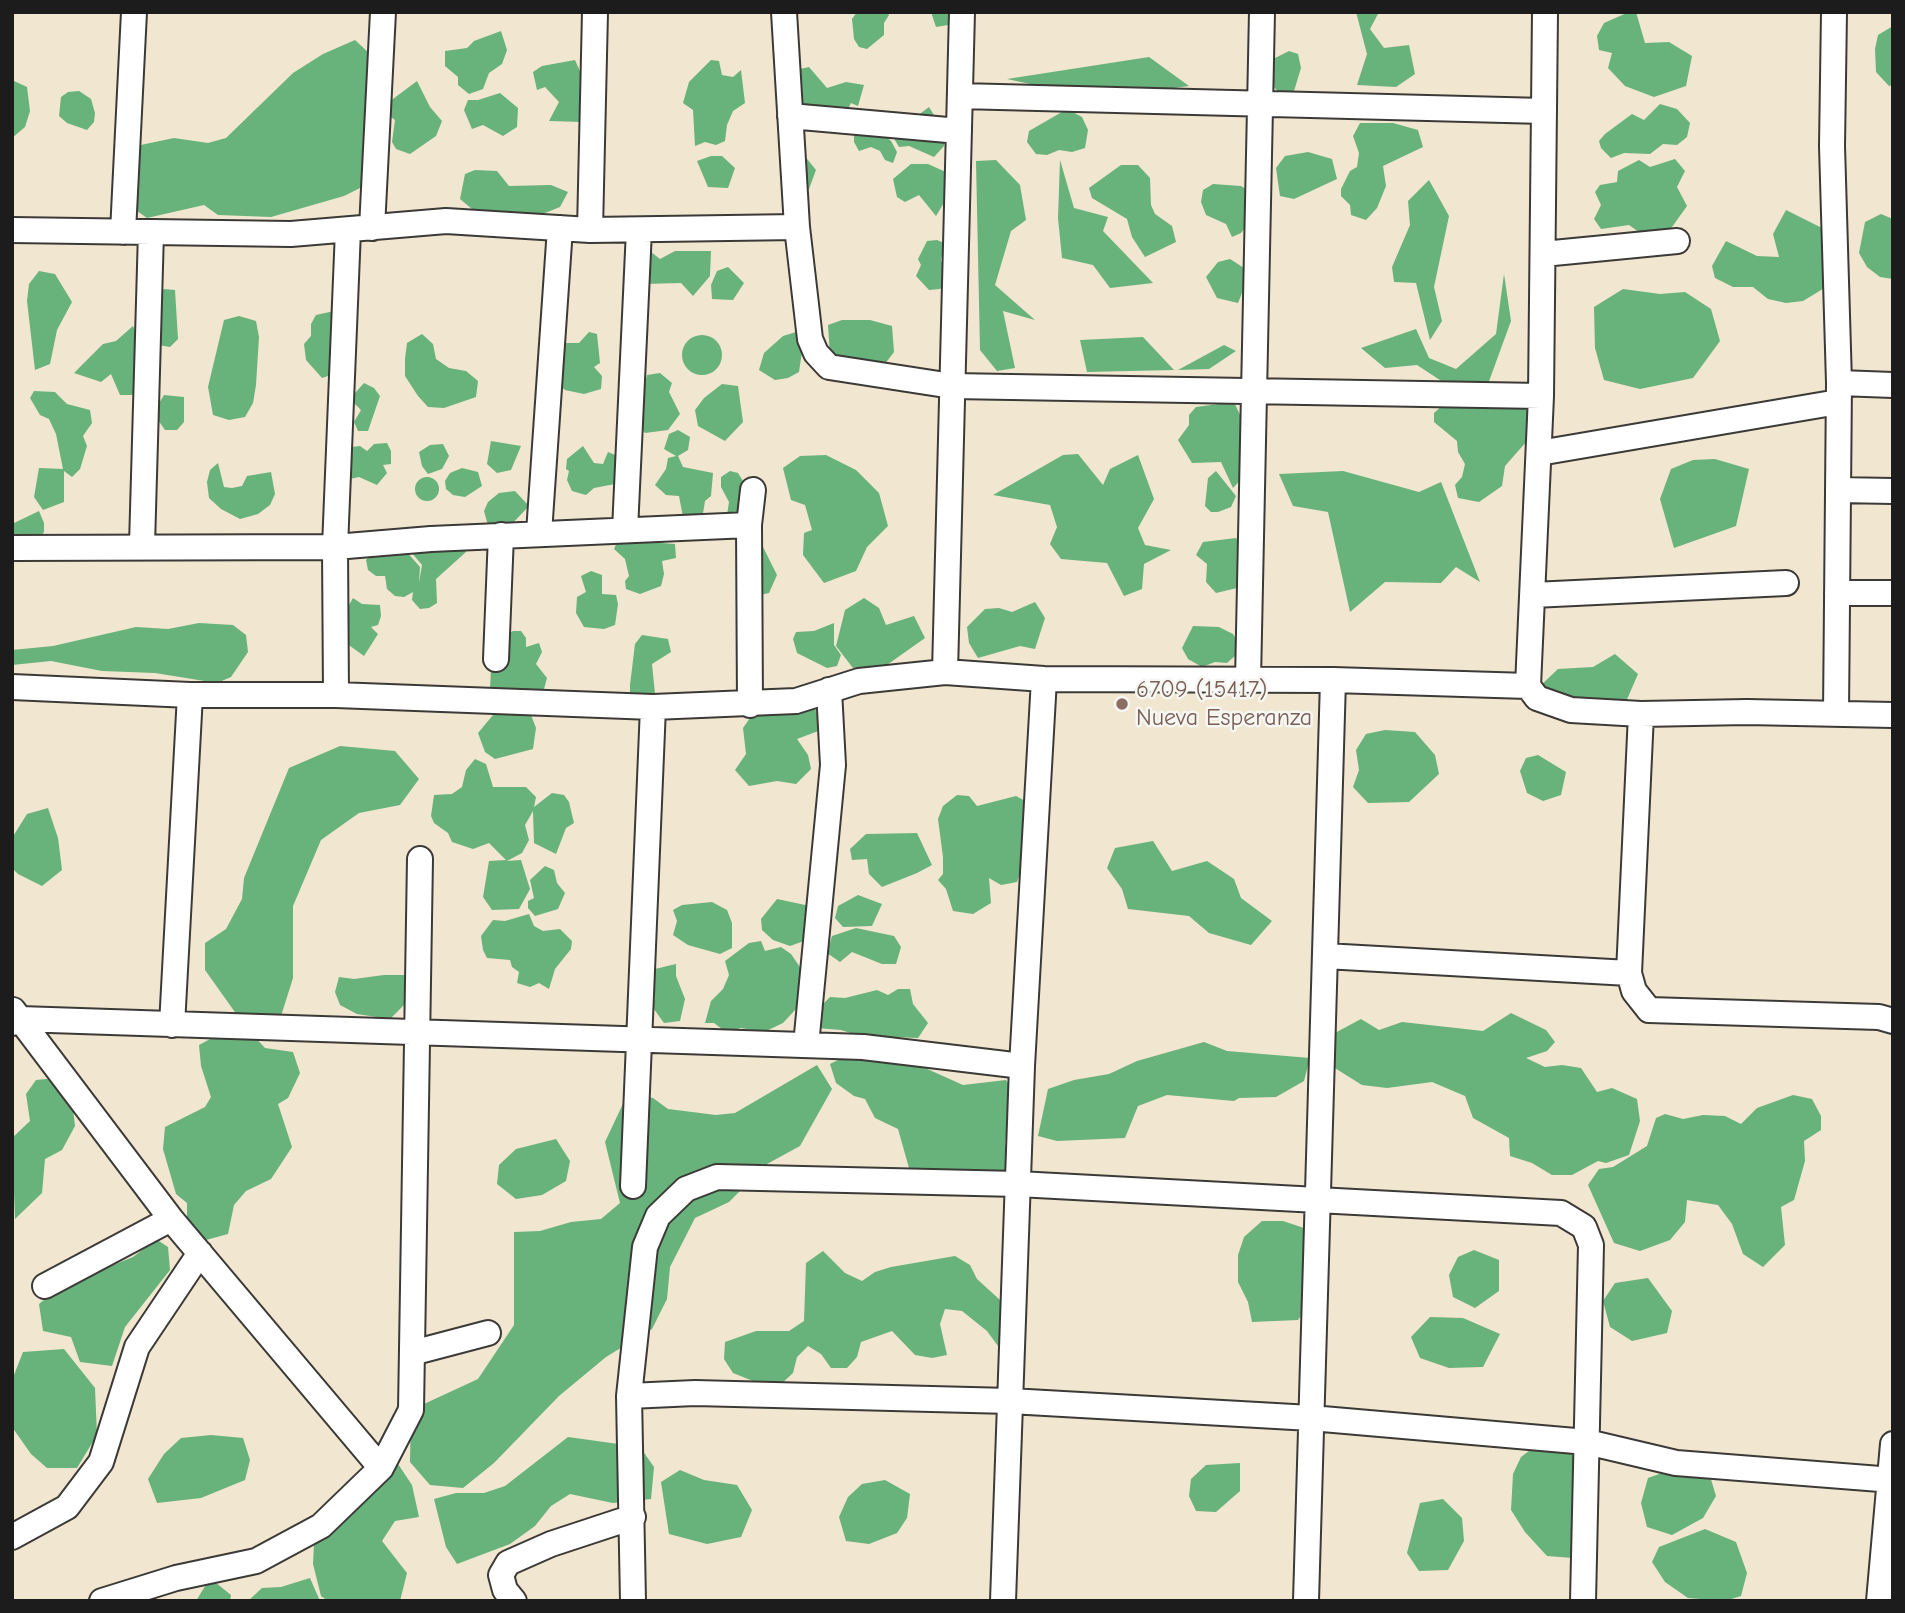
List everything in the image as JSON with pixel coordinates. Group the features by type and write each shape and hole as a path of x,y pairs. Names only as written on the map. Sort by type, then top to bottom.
{"street":[{"path":"122,232 134,12"},
{"path":"372,228 383,12"},
{"path":"590,230 595,12"},
{"path":"784,12 797,227 810,339 829,367 952,386 1541,397"},
{"path":"945,672 962,12"},
{"path":"1248,680 1262,12"},
{"path":"1545,12 1541,397 1528,686 1537,698 1571,710 1642,714 1893,715"},
{"path":"1834,12 1832,146 1838,392 1836,713"},
{"path":"960,96 1544,111"},
{"path":"790,116 958,131"},
{"path":"12,230 290,234 446,221 590,230 797,227"},
{"path":"539,533 560,228"},
{"path":"336,695 335,547 348,230"},
{"path":"625,530 639,230"},
{"path":"142,545 151,233"},
{"path":"1543,254 1677,241"},
{"path":"1539,453 1838,392 1893,385"},
{"path":"750,705 750,525 753,489"},
{"path":"1838,490 1893,491"},
{"path":"12,548 142,545 335,547 501,535 750,525"},
{"path":"495,659 501,535"},
{"path":"1533,595 1786,583"},
{"path":"1837,593 1893,593"},
{"path":"12,687 190,695 336,695 653,707 796,701 859,681 945,672 1044,679 1333,680 1528,686"},
{"path":"1003,1601 1022,1066 1044,679"},
{"path":"1306,1601 1333,680"},
{"path":"806,1045 833,765 830,690"},
{"path":"172,1026 190,695"},
{"path":"633,1185 653,707"},
{"path":"1642,714 1629,973 1634,991 1649,1010 1879,1017 1893,1021"},
{"path":"102,1601 176,1578 256,1562 321,1525 381,1468 411,1410 420,859"},
{"path":"1325,956 1629,973"},
{"path":"15,1017 172,1026 876,1048 1022,1066"},
{"path":"15,1017 171,1219 381,1468"},
{"path":"633,1601 629,1396 639,1281 645,1247 658,1216 686,1189 717,1177 1018,1184 1561,1213 1584,1227 1591,1245 1583,1601"},
{"path":"45,1286 171,1219"},
{"path":"12,1537 67,1507 100,1462 136,1347 200,1253"},
{"path":"412,1353 488,1333"},
{"path":"629,1396 695,1393 1010,1401 1311,1418 1587,1442 1676,1463 1891,1480"},
{"path":"1879,1601 1893,1444"},
{"path":"513,1601 505,1590 501,1575 508,1563 551,1544 633,1517"}],"green space":[{"path":"857,12 887,12 889,15 884,23 884,35 867,49 859,47 854,39 852,19"},
{"path":"931,12 968,12 954,24 936,27"},
{"path":"1356,12 1379,12 1370,29 1384,48 1409,45 1415,74 1396,87 1357,85 1367,54"},
{"path":"1629,12 1636,12 1645,43 1669,42 1692,56 1686,86 1654,97 1625,86 1608,68 1612,53 1599,50 1597,36 1604,23"},
{"path":"1893,26 1893,85 1889,86 1876,72 1875,49 1878,35"},
{"path":"501,31 507,50 502,64 489,73 483,89 469,94 458,85 458,77 445,66 445,51 467,48 474,41"},
{"path":"355,40 370,54 368,170 360,188 344,196 271,217 218,215 204,205 147,218 127,204 136,146 174,138 208,143 226,138 293,73 323,54"},
{"path":"1289,51 1298,54 1301,68 1294,91 1282,97 1270,82 1270,70 1275,58"},
{"path":"1149,57 1189,86 1095,98 1007,79"},
{"path":"575,60 583,78 582,122 549,121 559,102 545,87 537,90 533,72 542,66"},
{"path":"711,60 719,61 722,75 733,77 741,70 745,103 733,111 727,125 725,141 716,145 705,142 695,146 693,110 683,103 689,82"},
{"path":"809,67 827,88 846,82 864,85 858,106 851,103 845,115 803,116 796,81 800,69"},
{"path":"12,80 27,87 30,111 25,127 12,138"},
{"path":"417,81 430,107 442,121 436,136 410,154 396,149 392,142 395,120 388,115 385,105"},
{"path":"79,91 91,99 95,113 94,122 87,130 67,123 59,116 61,97 68,92"},
{"path":"500,93 518,108 517,127 503,136 483,125 472,129 464,110 468,100 478,100"},
{"path":"1660,104 1677,109 1690,123 1687,137 1677,145 1663,144 1650,154 1624,153 1611,158 1601,148 1599,141 1605,134 1632,114 1644,120"},
{"path":"929,107 937,120 948,130 944,146 934,157 909,146 899,147 892,135"},
{"path":"1067,109 1082,117 1088,130 1085,148 1072,152 1059,150 1047,155 1036,154 1027,142 1029,131"},
{"path":"1360,123 1393,123 1418,130 1423,147 1383,166 1386,186 1377,208 1366,220 1351,215 1350,205 1341,196 1341,189 1350,171 1357,167 1359,153 1353,136"},
{"path":"854,131 883,134 897,152 893,163 885,160 880,151 871,147 859,151 854,142"},
{"path":"1308,152 1332,159 1337,179 1294,199 1280,196 1276,168 1285,156"},
{"path":"803,154 816,170 809,189 799,192"},
{"path":"711,156 722,156 735,168 728,188 708,187 697,161"},
{"path":"1675,159 1685,171 1677,187 1687,206 1667,234 1643,235 1629,225 1601,229 1594,219 1601,205 1595,192 1600,185 1617,182 1618,171 1639,160 1650,167"},
{"path":"996,160 1020,185 1026,220 1011,231 995,285 1035,320 1003,311 1015,368 997,371 980,350 976,161"},
{"path":"1060,160 1074,208 1108,217 1103,231 1153,283 1110,288 1093,265 1062,258 1058,218"},
{"path":"911,164 928,164 948,173 953,188 936,216 919,195 905,202 897,197 893,179"},
{"path":"1121,165 1138,165 1150,178 1151,205 1155,214 1172,226 1176,242 1145,257 1132,237 1127,219 1092,198 1089,188"},
{"path":"475,170 497,171 509,186 551,185 568,192 560,207 535,217 472,209 460,199 465,174"},
{"path":"1429,180 1449,216 1434,287 1442,321 1430,340 1416,283 1394,282 1392,267 1410,225 1408,201"},
{"path":"1213,184 1241,186 1249,191 1250,221 1241,233 1232,237 1226,224 1206,215 1201,202 1203,190"},
{"path":"1786,210 1834,234 1831,284 1803,301 1786,303 1768,299 1753,287 1733,287 1715,278 1712,266 1726,241 1757,256 1779,257 1773,234"},
{"path":"1881,214 1893,219 1893,279 1880,277 1867,267 1859,253 1865,222"},
{"path":"937,240 944,243 941,261 949,269 947,281 940,289 929,290 916,276 921,265 918,259 927,241"},
{"path":"675,251 711,251 710,276 693,296 681,283 643,284 642,259 651,252 660,259"},
{"path":"1230,259 1244,268 1247,281 1238,303 1217,298 1206,277 1218,262"},
{"path":"728,267 744,283 733,300 712,299 711,285 717,271"},
{"path":"39,271 55,274 72,302 57,330 50,364 35,370 27,301 29,284"},
{"path":"1504,274 1511,321 1488,384 1446,384 1417,365 1385,368 1361,348 1416,329 1429,358 1456,369 1496,334"},
{"path":"164,289 175,290 178,339 170,347 158,345 151,305"},
{"path":"1623,289 1660,294 1685,292 1711,309 1720,341 1693,378 1640,389 1604,380 1595,348 1594,307"},
{"path":"334,311 331,375 322,378 306,360 304,344 311,336 311,324 316,315"},
{"path":"239,316 256,321 259,337 256,385 253,403 245,417 229,420 213,415 208,387 224,320"},
{"path":"842,320 870,320 892,326 894,352 882,368 830,355 828,325"},
{"path":"133,326 138,338 135,395 120,395 111,374 101,382 74,373 103,344 116,341"},
{"path":"589,332 597,334 600,363 594,367 602,376 601,389 584,394 565,390 556,382 556,368 566,343 579,343"},
{"path":"796,332 804,338 799,372 788,378 775,380 759,370 764,353 783,336"},
{"path":"422,334 433,344 436,359 449,368 466,371 478,381 476,397 444,408 428,407 418,396 405,376 405,359 407,343"},
{"path":"702,335 710,336 716,341 721,347 721,363 716,369 710,374 702,375 694,374 688,369 683,363 682,355 683,347 688,341 694,336"},
{"path":"1143,337 1174,370 1087,372 1080,340"},
{"path":"1224,345 1236,351 1209,369 1178,370"},
{"path":"660,373 672,383 669,392 680,414 668,430 645,433 637,423 647,375"},
{"path":"364,383 374,388 380,396 368,431 358,431 354,422 361,410 355,404 355,393"},
{"path":"722,384 738,386 743,422 725,441 698,426 695,410 704,398"},
{"path":"34,391 55,392 67,404 90,410 92,423 83,436 87,446 80,469 72,477 64,471 64,502 43,510 34,497 39,468 63,469 56,434 49,419 40,415 30,398"},
{"path":"164,395 184,397 184,422 177,430 165,430 158,420 158,405"},
{"path":"1234,402 1247,430 1247,473 1233,488 1221,462 1192,463 1178,440 1189,425 1189,415 1196,407"},
{"path":"1444,404 1531,407 1527,441 1505,466 1502,486 1479,502 1458,498 1455,485 1462,477 1465,464 1458,452 1457,441 1434,422 1434,413"},
{"path":"678,430 690,437 688,450 678,456 683,467 713,473 711,496 705,501 702,520 683,517 679,496 666,495 655,485 666,469 668,458 676,456 664,449 669,434"},
{"path":"491,441 521,446 511,470 497,473 487,464"},
{"path":"387,443 391,451 391,464 383,465 387,473 377,485 359,477 350,479 344,469 345,453 352,447 360,446 367,451 374,444"},
{"path":"443,444 449,456 442,469 428,474 422,466 419,452 430,445"},
{"path":"583,446 594,463 603,464 608,452 627,460 615,484 594,488 586,495 572,491 567,480 567,459"},
{"path":"1078,454 1103,485 1110,469 1138,455 1154,499 1138,528 1145,545 1171,550 1144,564 1142,589 1124,596 1107,563 1061,559 1050,544 1057,527 1050,505 993,495 1063,455"},
{"path":"826,455 856,470 879,493 888,526 867,547 856,571 824,583 803,555 804,533 812,530 805,505 791,500 783,468 800,456"},
{"path":"1715,459 1749,469 1736,526 1674,548 1660,499 1671,469 1693,460"},
{"path":"218,463 224,487 242,486 247,476 271,472 275,494 270,505 258,514 240,519 221,509 209,498 207,482 210,470"},
{"path":"462,468 478,472 482,486 465,497 453,495 446,489 445,481 450,473"},
{"path":"730,471 738,473 748,489 744,517 727,515 729,502 721,487 721,477"},
{"path":"1216,471 1236,496 1231,507 1211,512 1205,506 1208,478"},
{"path":"1343,471 1419,492 1441,482 1480,582 1456,567 1441,583 1385,582 1350,612 1328,512 1293,506 1279,474"},
{"path":"427,477 435,481 439,489 435,497 427,501 419,497 415,489 419,481"},
{"path":"515,491 529,506 508,528 497,531 487,522 484,511 488,502 499,493"},
{"path":"39,511 44,532 37,541 12,548 12,524"},
{"path":"1236,538 1244,546 1243,580 1237,588 1216,593 1206,582 1207,564 1196,555 1203,542"},
{"path":"618,540 675,544 676,558 662,561 664,574 661,586 640,594 626,589 625,581 629,576 625,559 614,549"},
{"path":"462,544 466,552 436,579 437,603 429,608 420,609 412,600 413,592 404,597 395,596 387,589 385,576 376,576 368,570 366,560 377,548 405,550 420,567 419,583 422,565 411,552"},
{"path":"762,545 777,575 769,593 760,595 751,557"},
{"path":"591,571 602,575 602,594 616,595 618,604 615,625 604,629 584,627 576,613 577,597 586,592 581,576"},
{"path":"353,598 362,604 380,605 378,625 371,627 378,634 364,656 346,643 348,634 341,619"},
{"path":"864,598 879,608 886,625 914,616 925,638 884,667 853,668 836,646 845,610"},
{"path":"1035,602 1045,618 1035,649 1020,646 978,658 969,643 967,627 985,609 999,608 1012,612"},
{"path":"199,623 233,625 246,635 248,652 231,677 217,683 155,673 102,671 51,661 12,665 12,650 53,646 136,627 168,629"},
{"path":"834,623 834,645 841,655 837,666 827,668 797,653 793,639 796,632 814,631"},
{"path":"1193,626 1219,627 1233,634 1238,642 1236,655 1227,663 1215,662 1202,667 1188,659 1182,648"},
{"path":"521,631 526,638 526,647 539,643 542,652 536,664 547,678 544,689 532,697 490,690 491,668 508,634"},
{"path":"642,635 668,639 671,652 652,664 655,694 637,700 630,692 630,685 635,644"},
{"path":"1615,654 1638,674 1625,704 1558,696 1540,686 1558,669 1593,667"},
{"path":"512,707 531,715 536,728 533,749 495,759 485,752 478,733 498,709"},
{"path":"815,708 821,730 797,739 808,755 811,769 796,784 777,781 749,786 735,770 746,754 743,728 750,718 763,711 776,713"},
{"path":"1385,730 1415,732 1435,755 1439,774 1409,802 1368,803 1353,787 1359,770 1356,750 1366,734"},
{"path":"340,746 395,751 419,779 400,805 359,813 321,840 293,906 293,978 281,1016 237,1015 205,970 205,943 226,929 242,899 244,878 289,768"},
{"path":"1538,755 1566,772 1561,795 1543,801 1527,793 1520,771 1526,758"},
{"path":"475,759 486,764 493,787 526,787 536,797 534,807 552,793 564,795 569,802 574,823 566,828 556,854 534,843 533,811 525,825 529,840 522,853 507,861 521,860 530,889 519,909 492,910 483,897 489,861 506,860 489,843 473,849 452,842 448,833 434,823 431,816 434,795 452,794 462,787 466,770"},
{"path":"957,795 969,796 977,806 1016,796 1031,804 1022,867 1017,882 1001,885 989,878 991,903 973,914 953,911 946,889 938,880 943,874 943,857 938,819 943,806"},
{"path":"48,808 58,838 62,870 42,886 12,868 12,838 27,814"},
{"path":"917,833 932,865 917,873 882,887 869,874 867,859 852,860 850,849 866,834"},
{"path":"1153,841 1172,871 1207,861 1234,879 1241,898 1272,921 1251,945 1209,933 1189,916 1128,909 1122,889 1107,868 1115,848"},
{"path":"545,866 554,870 557,883 565,893 558,909 535,916 528,908 528,901 534,898 530,880"},
{"path":"858,895 882,904 872,926 843,927 835,918 838,906"},
{"path":"777,899 810,906 810,929 804,941 790,946 773,940 762,930 761,919"},
{"path":"712,902 727,910 732,923 732,948 720,954 688,945 673,935 677,921 673,910 682,905"},
{"path":"529,914 534,926 543,931 560,929 572,941 571,949 555,969 549,989 539,983 530,987 517,983 519,972 512,967 510,960 487,958 483,950 481,936 493,920 505,921"},
{"path":"856,928 894,936 901,947 896,964 882,964 852,952 840,962 827,953 832,936"},
{"path":"761,941 765,951 781,947 791,954 806,976 796,1009 783,1023 764,1032 741,1028 726,1032 714,1023 705,1023 711,1001 723,989 729,975 725,961 749,943"},
{"path":"676,964 676,976 685,999 680,1021 664,1023 651,1005 655,999 655,969"},
{"path":"407,975 406,1003 390,1019 357,1014 340,1005 335,992 339,977 354,979"},
{"path":"898,989 910,989 913,1004 928,1023 918,1038 894,1037 875,1041 841,1030 817,1028 821,1006 830,997 845,998 877,990 888,995"},
{"path":"1511,1013 1546,1030 1555,1042 1547,1051 1526,1058 1545,1067 1562,1065 1581,1068 1597,1092 1612,1088 1637,1099 1640,1121 1629,1155 1606,1163 1598,1161 1572,1175 1552,1175 1532,1163 1510,1156 1509,1138 1473,1118 1465,1096 1432,1082 1387,1088 1362,1085 1330,1065 1333,1034 1361,1019 1379,1030 1402,1022 1483,1031"},
{"path":"225,1031 253,1035 265,1048 293,1052 300,1073 288,1098 278,1104 292,1147 271,1179 246,1191 234,1205 228,1234 206,1240 187,1231 187,1203 176,1194 163,1149 165,1127 205,1107 211,1097 201,1066 199,1045"},
{"path":"1204,1042 1227,1051 1310,1058 1304,1081 1276,1097 1239,1098 1234,1101 1167,1095 1138,1106 1125,1138 1057,1141 1038,1136 1048,1089 1074,1080 1109,1074 1137,1061"},
{"path":"850,1054 885,1058 887,1064 905,1059 963,1085 1006,1080 1012,1090 1005,1144 1010,1161 1004,1175 992,1183 970,1170 949,1175 909,1168 898,1129 875,1118 865,1099 854,1096 836,1083 830,1064"},
{"path":"817,1065 832,1089 800,1146 767,1164 729,1202 695,1218 670,1267 667,1299 652,1329 606,1357 559,1396 494,1463 463,1488 430,1485 410,1462 411,1410 478,1379 514,1325 514,1232 540,1231 571,1222 601,1219 620,1203 605,1142 628,1093 653,1098 668,1109 716,1115 735,1113"},
{"path":"56,1078 72,1100 75,1126 62,1150 45,1159 42,1193 15,1219 12,1138 30,1121 26,1094 36,1080"},
{"path":"1793,1095 1812,1099 1821,1116 1821,1130 1804,1141 1805,1161 1794,1200 1781,1207 1785,1245 1763,1267 1743,1254 1732,1224 1718,1205 1687,1200 1685,1222 1670,1240 1640,1251 1614,1243 1588,1185 1599,1169 1613,1167 1647,1146 1656,1118 1665,1114 1683,1119 1703,1115 1725,1116 1741,1124 1757,1108"},
{"path":"556,1139 570,1161 566,1181 542,1195 516,1199 497,1184 499,1165 516,1149"},
{"path":"1262,1221 1283,1221 1307,1229 1311,1301 1298,1320 1252,1322 1248,1302 1238,1282 1238,1255 1244,1237"},
{"path":"156,1239 168,1247 170,1270 125,1327 112,1366 80,1362 71,1337 43,1331 39,1304 61,1286 133,1257"},
{"path":"1474,1250 1499,1260 1499,1291 1475,1308 1453,1297 1449,1275 1458,1257"},
{"path":"823,1251 845,1273 862,1281 875,1272 891,1267 955,1256 970,1265 977,1279 1000,1300 1005,1331 998,1346 987,1331 962,1311 945,1309 940,1324 947,1355 932,1358 915,1355 892,1331 861,1342 857,1357 847,1368 831,1368 821,1354 808,1346 797,1357 793,1373 780,1385 763,1385 733,1373 724,1359 725,1342 756,1331 789,1331 804,1321 806,1263"},
{"path":"1648,1278 1672,1311 1667,1333 1632,1341 1610,1327 1603,1301 1615,1283"},
{"path":"1430,1317 1463,1318 1500,1334 1483,1367 1449,1368 1420,1358 1411,1337"},
{"path":"64,1349 95,1388 97,1435 77,1468 47,1468 31,1454 12,1427 12,1380 23,1352"},
{"path":"211,1435 243,1438 250,1460 245,1480 201,1498 157,1503 148,1479 164,1454 181,1438"},
{"path":"568,1437 640,1447 654,1467 651,1499 613,1503 570,1494 551,1506 535,1526 510,1544 457,1564 446,1547 434,1499 456,1493 484,1493 505,1486"},
{"path":"1546,1438 1577,1457 1573,1558 1547,1556 1525,1532 1511,1510 1513,1474 1521,1457"},
{"path":"1240,1463 1240,1491 1216,1512 1196,1511 1189,1496 1191,1479 1206,1465"},
{"path":"398,1464 412,1485 419,1517 395,1521 382,1541 407,1573 400,1601 328,1601 321,1596 313,1564 314,1543 365,1484"},
{"path":"1676,1468 1710,1476 1716,1496 1703,1518 1672,1535 1647,1527 1641,1503 1648,1478"},
{"path":"680,1470 704,1480 737,1485 752,1510 741,1537 707,1544 669,1534 661,1482"},
{"path":"885,1480 910,1494 907,1518 897,1533 869,1544 846,1541 839,1517 848,1497 862,1484"},
{"path":"1443,1499 1462,1518 1464,1541 1448,1570 1419,1571 1407,1553 1420,1503"},
{"path":"1705,1529 1736,1542 1747,1573 1741,1596 1725,1601 1688,1598 1665,1582 1652,1562 1659,1547"},
{"path":"210,1578 231,1595 230,1601 196,1601"},
{"path":"310,1578 320,1601 248,1601 262,1588 281,1587"}],"place":[{"name":"6709 (15417) Nueva Esperanza","path":"1122,704"}]}
